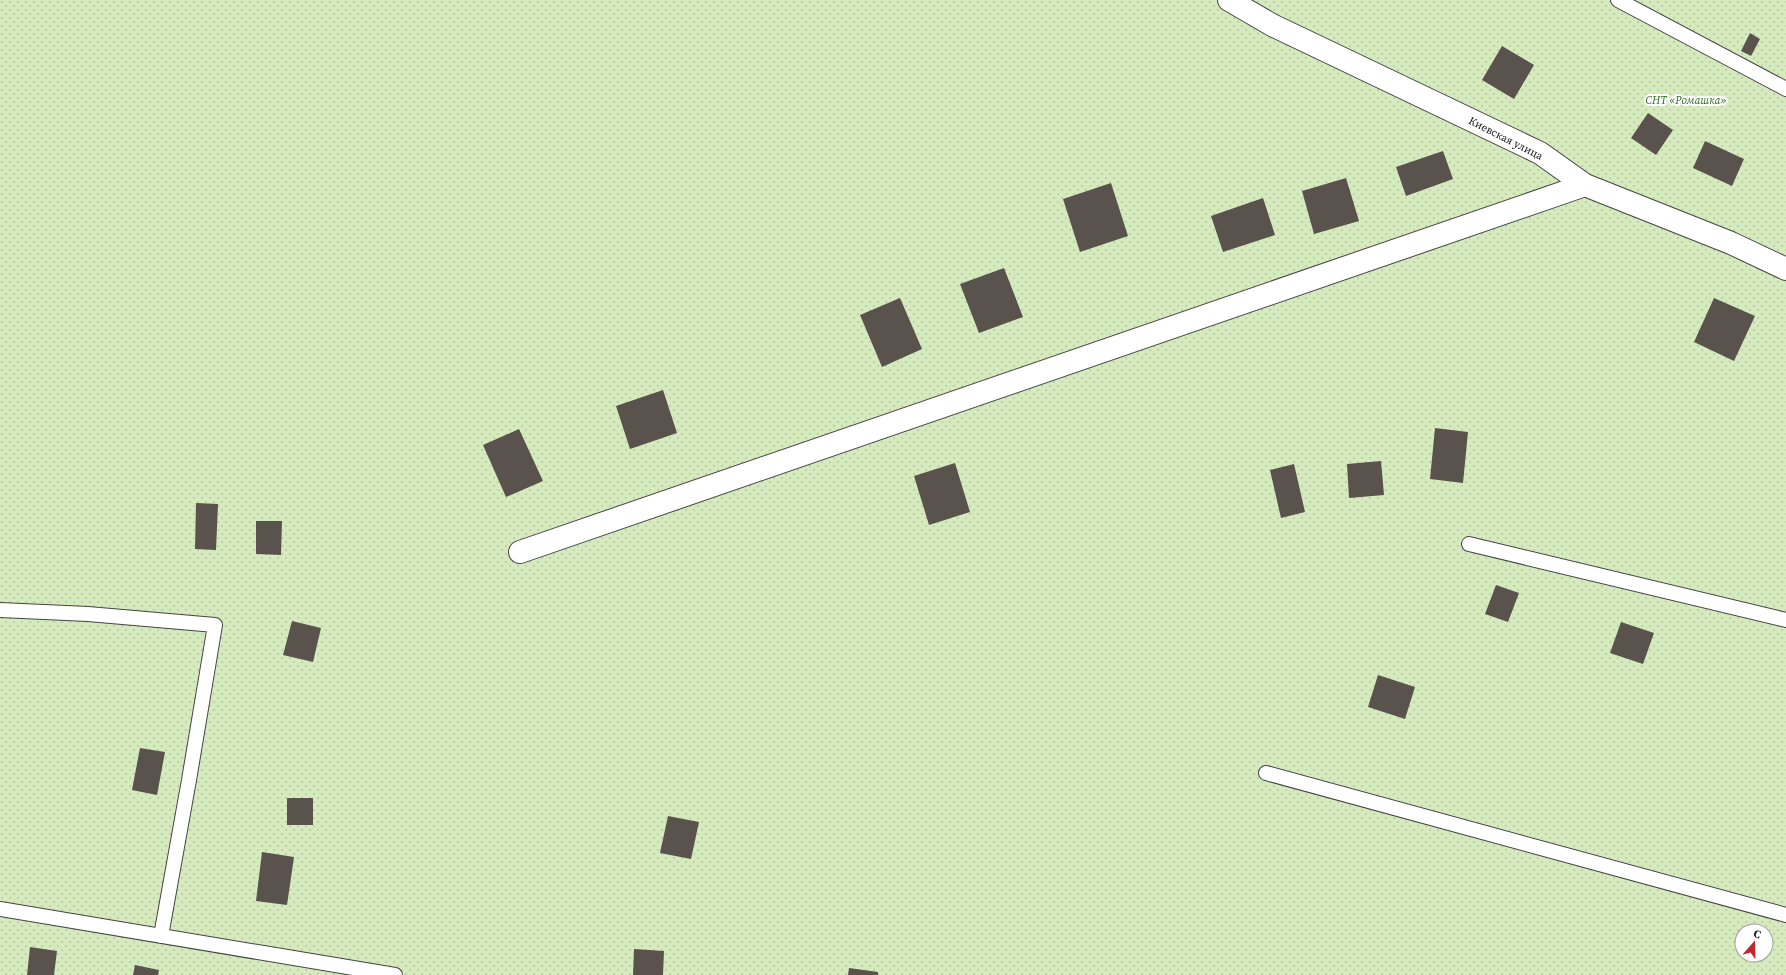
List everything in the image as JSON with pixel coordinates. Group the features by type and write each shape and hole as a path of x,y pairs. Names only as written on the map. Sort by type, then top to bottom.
{"street":[{"name":"Киевская улица","path":"1229,0 1272,25 1540,153 1585,185 1731,243 1786,269"},
{"path":"520,552 1585,185"}],"lane":[{"path":"1618,0 1786,89"},
{"path":"1469,544 1786,620"},
{"path":"0,610 88,614 215,625 161,936"},
{"path":"1266,773 1786,915"},
{"path":"0,909 396,975"}],"green space":[{"name":"СНТ «Ромашка»","path":"0,0 1786,0 1786,975 0,975"}],"building":[{"path":"1750,33 1760,39 1751,56 1741,51"},
{"path":"1502,46 1534,65 1514,99 1482,80"},
{"path":"1648,113 1673,130 1656,155 1631,138"},
{"path":"1705,141 1744,159 1732,186 1693,168"},
{"path":"1443,151 1453,179 1406,196 1396,167"},
{"path":"1346,178 1359,221 1314,234 1302,191"},
{"path":"1111,183 1128,236 1080,252 1063,199"},
{"path":"1263,198 1275,235 1223,252 1211,216"},
{"path":"1004,268 1023,317 979,333 960,284"},
{"path":"900,298 922,349 882,367 860,315"},
{"path":"1714,298 1755,316 1734,361 1694,342"},
{"path":"663,390 677,433 630,449 616,406"},
{"path":"1435,428 1468,432 1463,483 1430,479"},
{"path":"519,429 543,481 506,497 483,445"},
{"path":"1381,461 1384,495 1349,498 1347,464"},
{"path":"955,463 970,512 929,525 914,476"},
{"path":"1294,464 1305,512 1281,518 1270,470"},
{"path":"196,503 218,504 216,550 195,549"},
{"path":"256,521 282,521 281,555 256,554"},
{"path":"1496,585 1519,593 1508,622 1485,614"},
{"path":"292,621 321,628 313,662 283,655"},
{"path":"1621,622 1654,633 1643,664 1610,653"},
{"path":"1378,675 1415,687 1405,719 1368,707"},
{"path":"140,748 165,752 157,795 132,790"},
{"path":"287,798 313,798 313,825 287,825"},
{"path":"668,816 699,822 691,859 660,853"},
{"path":"262,852 294,857 287,905 256,901"},
{"path":"30,947 57,951 54,975 27,975"},
{"path":"634,949 664,951 663,975 633,975"},
{"path":"135,965 159,970 158,975 133,975"},
{"path":"849,968 878,972 878,975 848,975"}]}
